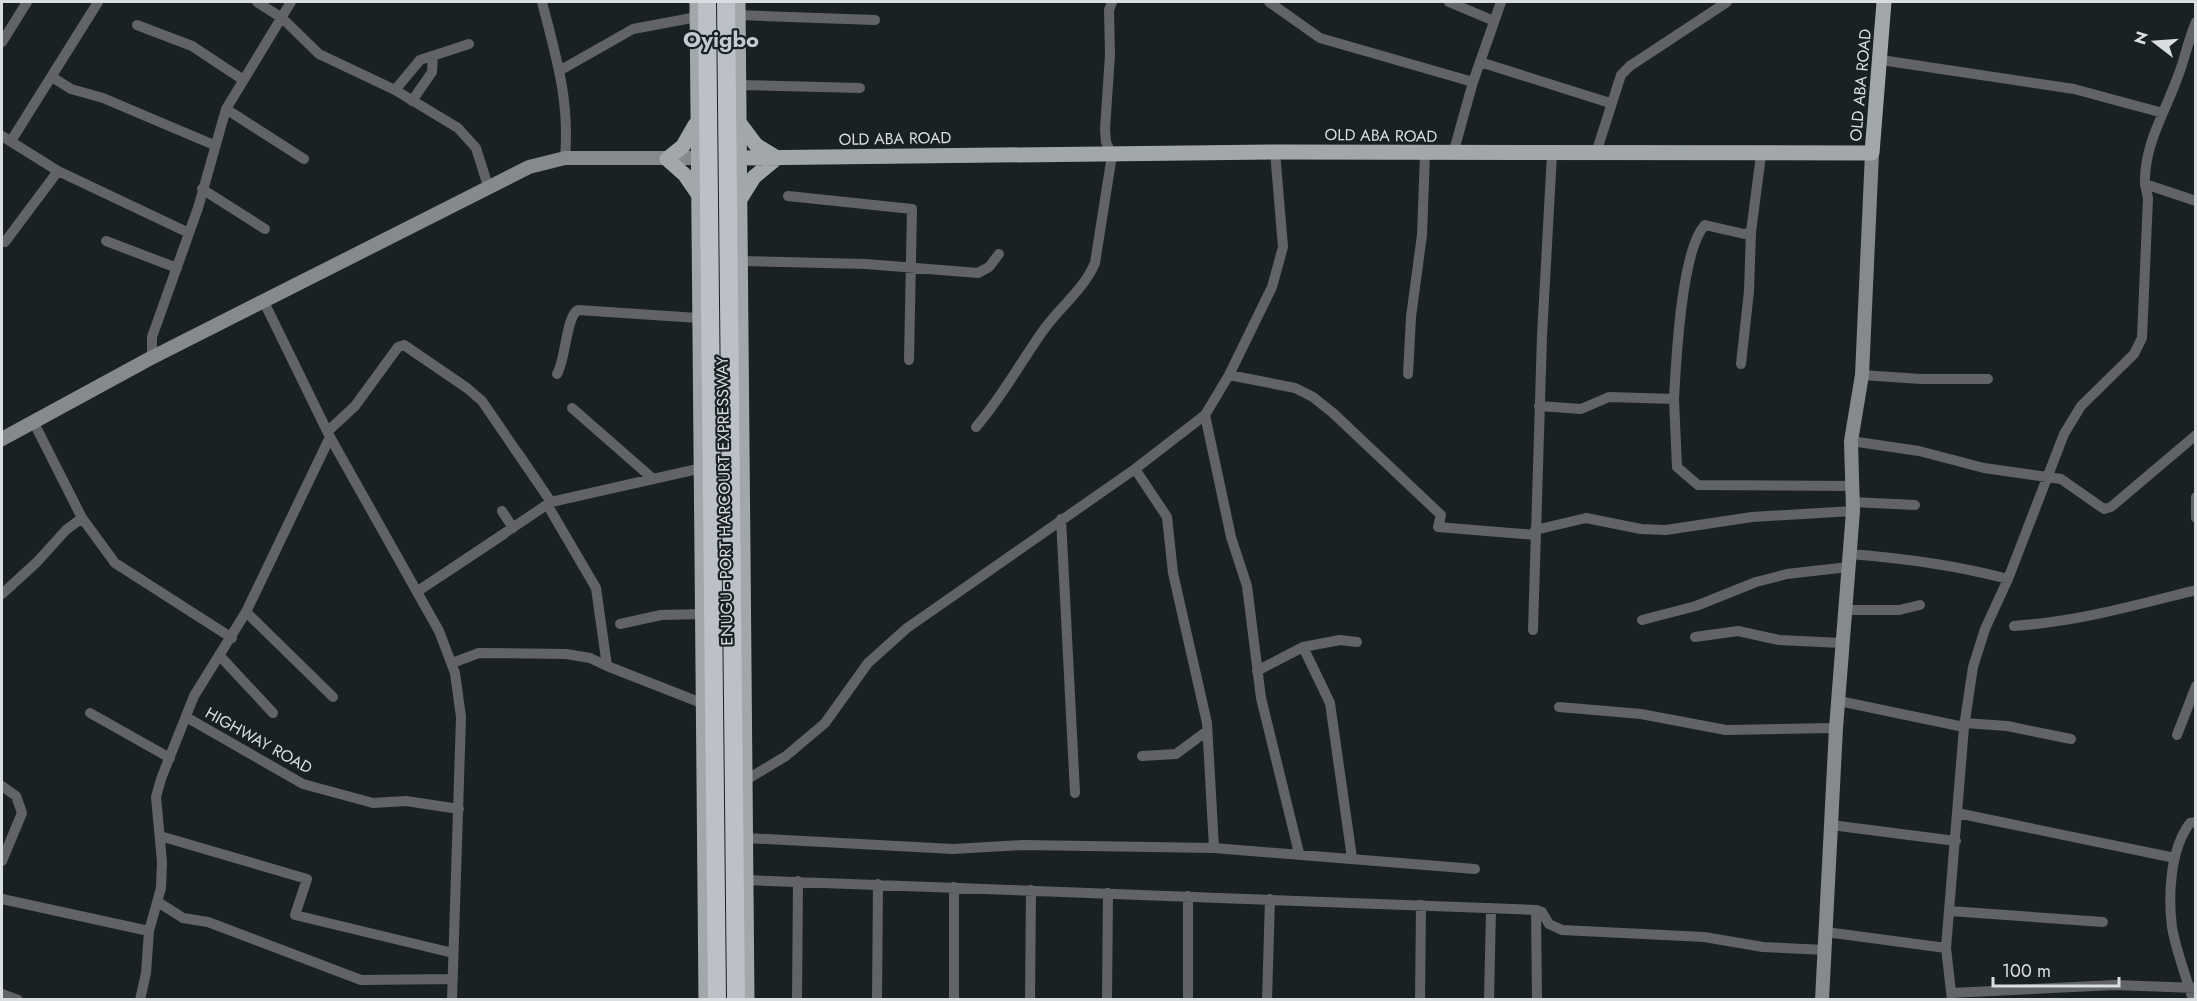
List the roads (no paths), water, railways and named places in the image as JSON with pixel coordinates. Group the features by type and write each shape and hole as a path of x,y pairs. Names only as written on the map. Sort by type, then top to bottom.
{"highway":[{"name":"ENUGU - PORT HARCOURT EXPRESSWAY","path":"734,6 736,999"},
{"name":"ENUGU - PORT HARCOURT EXPRESSWAY","path":"700,7 717,999"}],"main road":[{"name":"OLD ABA ROAD","path":"738,158 1275,152 1761,155 1872,153 1884,2"},
{"name":"ENUGU - PORT HARCOURT EXPRESSWAY","path":"734,6 739,85 738,202 741,261 747,999"},
{"name":"ENUGU - PORT HARCOURT EXPRESSWAY","path":"700,7 697,158 706,999"},
{"path":"697,121 683,146 667,159 686,175 698,194"},
{"path":"738,121 756,145 777,158 754,177 738,202"}],"street":[{"path":"2,42 27,2"},
{"path":"99,2 52,77 6,139 58,171 189,232"},
{"path":"257,2 282,18 319,54 394,90 469,138 476,148 488,186"},
{"path":"152,358 152,337 189,232 226,109 242,78 291,2"},
{"path":"542,2 559,71 568,124 566,158"},
{"path":"976,427 1012,380 1046,327 1089,278 1095,264 1112,155 1106,142 1105,129 1110,55 1109,10 1112,2"},
{"path":"1269,2 1320,38 1473,81"},
{"path":"1449,2 1494,21"},
{"path":"1453,154 1473,81 1501,2"},
{"path":"1596,153 1621,75 1630,66 1726,2"},
{"path":"734,6 875,20"},
{"path":"559,71 633,29 700,7"},
{"path":"2196,22 2179,76 2151,140 2144,167 2148,198 2142,338 2134,354 2081,406 2064,434 2008,579 1985,629 1973,667 1964,725 1946,948 1951,996 2115,985 2193,992 2172,928 2171,897 2175,858 2185,830 2190,823 2196,822"},
{"path":"137,25 192,46 242,78"},
{"path":"394,90 414,64 469,44"},
{"path":"412,101 432,72 433,56"},
{"path":"1881,60 2074,89 2163,113"},
{"path":"1480,62 1611,103"},
{"path":"52,77 72,89 103,99 214,145"},
{"path":"739,85 860,88"},
{"path":"226,109 304,159"},
{"path":"746,780 786,756 825,723 868,663 907,628 1135,469 1205,415 1229,375 1272,287 1283,247 1275,152"},
{"path":"1822,999 1836,728 1852,506 1851,441 1862,375 1872,153"},
{"path":"1408,374 1411,317 1422,235 1425,154"},
{"path":"1533,630 1539,406 1552,154"},
{"path":"1741,364 1749,291 1750,232 1761,155"},
{"path":"2,439 152,358 529,167 566,158 697,158"},
{"path":"4,242 58,171"},
{"path":"2145,184 2196,201"},
{"path":"202,189 265,229"},
{"path":"788,196 912,209 912,269 907,326 909,360"},
{"path":"1750,232 1744,234 1705,225 1698,232 1688,263 1677,335 1674,399 1677,466 1698,485 1853,486"},
{"path":"106,241 177,268"},
{"path":"741,261 866,264 978,273 989,267 999,254"},
{"path":"264,302 329,434 418,591 439,631 452,663 459,691 461,717 452,999"},
{"path":"557,374 565,356 571,318 578,310 698,318"},
{"path":"140,999 146,973 149,931 158,902 162,862 156,797 186,717 204,676 232,638 246,612 329,434 355,406 398,347 404,345 467,388 482,401 518,453 596,588 607,666"},
{"path":"1229,375 1295,388 1313,397 1334,413 1441,515 1438,527 1535,532 1587,518 1641,529 1666,530 1752,517 1852,506 1915,505"},
{"path":"1862,375 1944,380 1988,379"},
{"path":"1539,406 1581,410 1609,397 1674,399"},
{"path":"572,408 652,478"},
{"path":"1205,415 1231,537 1247,586 1264,716 1299,853"},
{"path":"34,423 82,518 115,563 232,638"},
{"path":"1851,441 1919,451 1984,468 2061,479 2104,508 2111,507 2196,435"},
{"path":"418,591 549,504 702,468"},
{"path":"1135,469 1167,517 1173,573 1207,731 1214,848"},
{"path":"2196,496 2196,518"},
{"path":"502,510 508,531"},
{"path":"2,594 37,562 66,530 82,518"},
{"path":"1061,519 1075,793"},
{"path":"1642,620 1696,606 1756,582 1848,561 1901,557 2008,579"},
{"path":"2014,626 2070,621 2196,590"},
{"path":"1846,610 1899,610 1920,605"},
{"path":"246,612 333,697"},
{"path":"620,624 661,615 702,614"},
{"path":"1695,637 1738,631 1779,640 1842,643"},
{"path":"1257,671 1303,647 1340,640 1357,642"},
{"path":"1303,647 1325,687 1330,703 1352,858"},
{"path":"452,663 479,653 566,654 590,658 704,704"},
{"path":"219,655 273,713"},
{"path":"2177,735 2195,690"},
{"path":"1839,701 1964,725 2015,728 2071,739"},
{"path":"1559,707 1641,714 1726,730 1836,728"},
{"path":"90,713 170,758"},
{"name":"HIGHWAY ROAD","path":"186,717 303,784 373,803 406,801 459,809"},
{"path":"1142,756 1176,754 1207,731"},
{"path":"2,786 16,796 22,813 2,861"},
{"path":"1957,813 2175,858"},
{"path":"1831,825 1956,841"},
{"path":"160,836 308,879 296,915 453,953"},
{"path":"746,838 953,849 1024,845 1214,848 1299,853 1475,869"},
{"path":"745,879 1536,910 1542,912 1554,928 1562,930 1704,937 1763,947 1825,950"},
{"path":"797,999 798,881"},
{"path":"877,999 878,884"},
{"path":"954,887 954,999"},
{"path":"1030,999 1031,890"},
{"path":"1107,999 1108,893"},
{"path":"1188,896 1188,999"},
{"path":"2,899 149,931"},
{"path":"1267,999 1270,899"},
{"path":"158,902 183,918 218,926 361,980 453,979"},
{"path":"1420,999 1421,905"},
{"path":"1489,999 1491,908"},
{"path":"1536,910 1537,999"},
{"path":"1950,911 2103,922"},
{"path":"1826,932 1946,948"},
{"path":"2,994 18,999"}],"district":[{"name":"Oyigbo","path":"721,39"}]}
